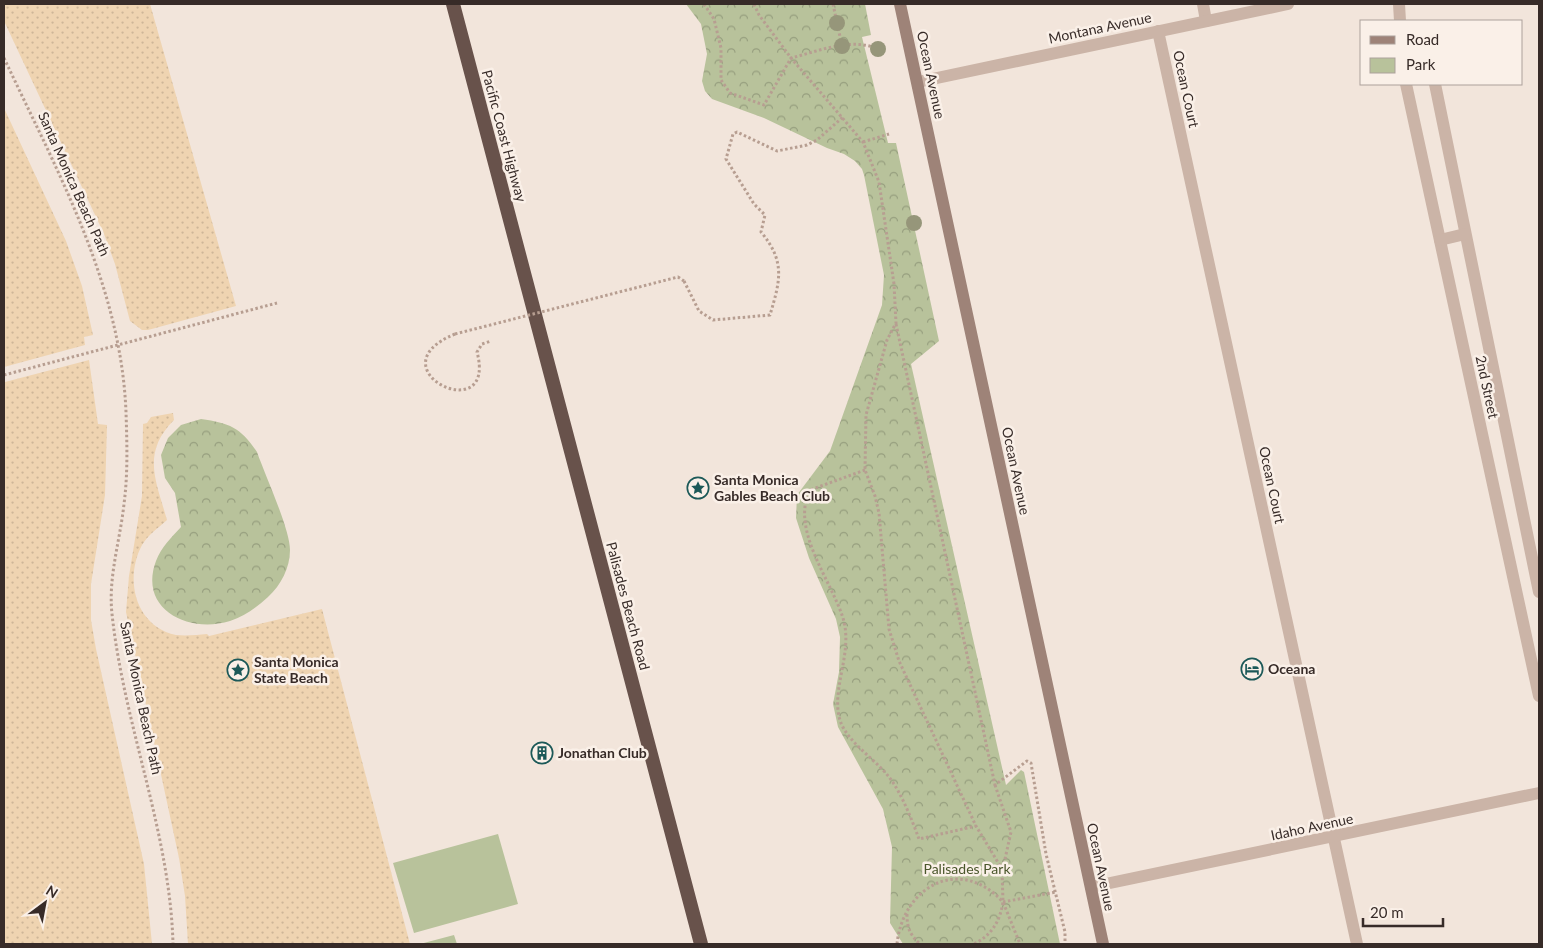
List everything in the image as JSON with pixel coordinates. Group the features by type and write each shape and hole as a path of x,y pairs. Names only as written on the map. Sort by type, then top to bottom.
{"highway":[{"name":"Pacific Coast Highway","path":"453,4 499,173 523,277"},
{"name":"Palisades Beach Road","path":"523,277 701,944"}],"main road":[{"name":"Ocean Avenue","path":"900,4 1103,944"}],"street":[{"path":"1202,4 1206,21"},
{"name":"Montana Avenue","path":"918,82 1288,4"},
{"name":"Ocean Court","path":"1158,31 1357,944"},
{"name":"2nd Street","path":"1406,85 1539,696"},
{"name":"2nd Street","path":"1435,85 1539,592"},
{"path":"1440,240 1465,234"},
{"path":"1502,526 1523,521"},
{"name":"Idaho Avenue","path":"1091,887 1334,838 1539,793"}],"path":[{"path":"704,4 714,19 720,48 721,80 730,93 764,106 791,58 842,46 865,43 878,49"},
{"path":"754,4 759,15 791,58 844,118 862,142 879,182 894,284 896,323 995,785 1011,832 1002,869 1003,902 1001,917 994,928 974,944"},
{"path":"833,4 842,46"},
{"name":"Santa Monica Beach Path","path":"4,58 77,213 99,270 119,345 126,410 127,468 124,504 112,572 112,612 118,654 169,881 173,944"},
{"path":"491,341 482,344 477,352 480,362 479,373 473,384 457,391 448,390 435,383 428,371 427,360 429,351 435,343 454,334 678,277 684,281 699,311 713,320 770,315 780,281 780,271 774,251 761,232 765,215 754,204 726,159 733,134 737,132 777,151 807,145 817,140 844,118"},
{"path":"862,142 889,134"},
{"path":"4,375 276,303"},
{"path":"896,323 887,340 866,415 865,470 879,512 889,629 899,661 976,826 1002,869"},
{"path":"865,470 810,490 805,500 803,515 806,530 843,617 847,636 837,709 842,725 890,778 919,839 976,826"},
{"path":"995,785 1027,761 1032,763 1046,854 1065,932 1064,944"},
{"path":"897,944 899,928 915,898 931,884 951,879 973,880 991,888 1003,902 1020,944"},
{"path":"1003,902 1056,892"},
{"path":"908,911 907,926 912,936 920,944"}],"green space":[{"name":"Palisades Park","path":"686,4 865,4 871,35 862,37 888,143 896,143 939,341 911,364 1006,785 1021,770 1024,772 1060,944 903,944 890,923 892,847 883,809 838,727 833,704 839,672 840,637 836,619 809,558 796,518 797,495 830,451 882,305 884,275 864,175 862,169 855,161 844,154 827,148 764,118 712,99 705,91 702,81 707,54 701,24"},
{"path":"201,419 220,422 234,428 246,437 257,452 282,516 290,550 290,557 284,576 268,597 241,617 214,624 198,624 170,614 160,605 154,592 152,578 156,561 161,551 181,527 175,493 165,478 161,455 168,438 181,425"},
{"path":"498,834 518,904 414,933 393,863"},
{"path":"454,935 457,944 420,944"}],"sand":[{"path":"4,4 150,4 236,306 148,330 142,330 130,321 115,264 104,234 4,21"},
{"path":"4,108 66,241 82,286 93,335 84,337 85,345 4,367"},
{"path":"89,360 98,424 107,425 105,495 91,584 91,620 144,864 152,944 4,944 5,382"},
{"name":"Santa Monica State Beach","path":"173,413 174,420 157,444 154,456 156,480 167,520 144,541 134,572 134,586 142,612 162,630 176,635 207,634 209,636 322,609 410,944 188,944 185,896 179,858 126,612 129,576 142,496 143,424 147,423 151,417"}],"place":[{"name":"Santa Monica Gables Beach Club","path":"698,488"},
{"name":"Oceana","path":"1252,669"},
{"name":"Santa Monica State Beach","path":"238,670"},
{"name":"Jonathan Club","path":"542,753"}]}
